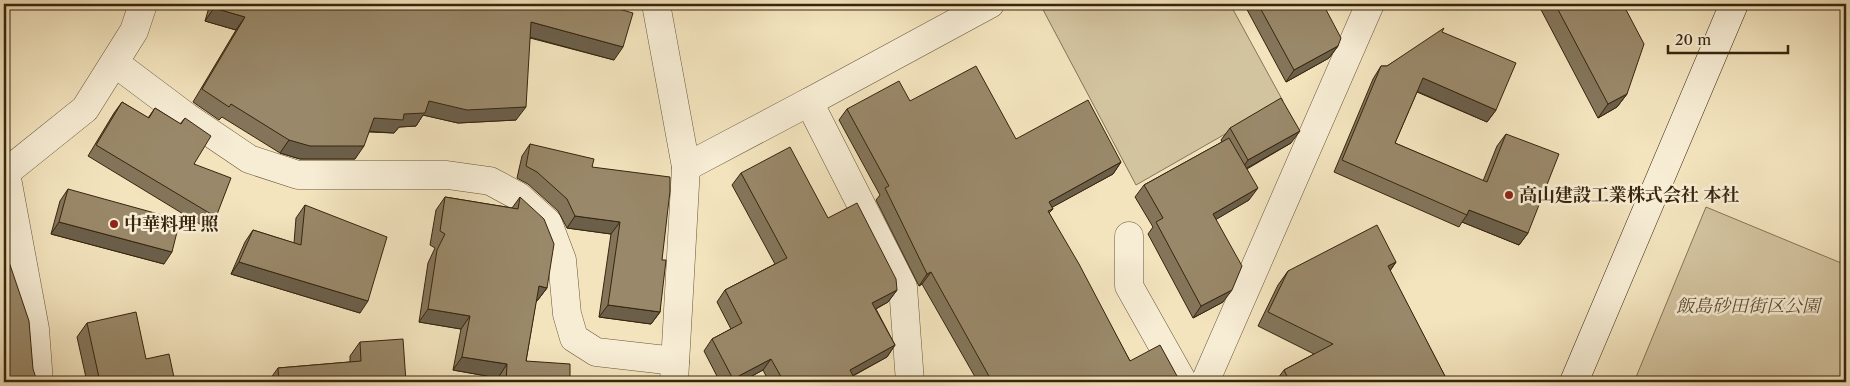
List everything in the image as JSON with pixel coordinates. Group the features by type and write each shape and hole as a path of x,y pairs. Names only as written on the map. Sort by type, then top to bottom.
{"street":[{"path":"39,382 35,329 5,173 85,109 134,31 143,4"},
{"path":"115,63 187,117 249,159 298,175 447,175 490,181 518,196 548,223 562,260 567,314 574,338 596,352 675,372 686,167 656,4"},
{"path":"686,167 990,4"},
{"path":"1205,382 1370,4"},
{"path":"1574,382 1734,4"},
{"path":"809,102 903,287 910,382"},
{"path":"1129,236 1129,286 1183,382"}],"green space":[{"path":"1040,4 1230,4 1283,101 1136,185"},
{"name":"飯島砂田街区公園","path":"1706,207 1846,265 1846,382 1634,382"}],"building":[{"path":"215,4 608,4 608,6 633,13 623,47 531,22 526,107 467,110 429,101 425,113 404,114 403,120 374,118 364,146 310,146 289,140 231,104 229,107 202,89 245,17 214,8"},
{"path":"1258,4 1323,4 1341,38 1338,46 1294,70"},
{"path":"1555,4 1623,4 1644,44 1627,94 1608,104"},
{"path":"1444,28 1442,32 1516,63 1496,110 1423,78 1395,143 1487,182 1506,134 1559,154 1528,233 1469,210 1467,215 1342,160 1381,66 1387,66"},
{"path":"976,66 1016,139 1088,100 1121,162 1049,202 1053,209 1048,211 1079,264 1130,361 1160,345 1177,376 1165,382 983,382 990,378 931,272 927,274 885,188 889,186 847,109 899,81 910,101"},
{"path":"1281,98 1300,131 1248,160 1230,128"},
{"path":"122,102 149,118 155,108 181,124 185,118 211,136 194,164 231,178 216,217 96,145"},
{"path":"1229,138 1258,188 1213,214 1242,266 1232,290 1201,306 1156,222 1163,218 1144,185"},
{"path":"530,144 594,159 592,167 670,177 662,260 666,260 660,312 608,305 620,222 575,216 567,199 537,172 526,166"},
{"path":"790,147 828,218 857,203 896,279 897,290 872,303 895,345 850,370 856,382 784,382 771,359 733,379 712,339 742,323 725,290 787,258 741,173"},
{"name":"中華料理 照","path":"68,189 180,220 172,252 59,222"},
{"path":"445,197 518,209 520,197 544,219 554,244 547,288 539,286 526,361 570,364 570,382 506,382 507,364 462,357 470,316 428,309 437,250 445,234 440,231"},
{"path":"305,205 387,237 368,301 239,262 253,230 301,245"},
{"path":"1377,225 1396,262 1388,266 1448,382 1290,382 1284,370 1333,344 1268,312 1288,271"},
{"path":"4,247 29,321 36,382 4,382"},
{"path":"136,312 146,359 169,354 175,382 100,382 87,323"},
{"path":"403,339 406,382 279,382 278,368 361,361 360,342"}],"place":[{"name":"高山建設工業株式会社 本社","path":"1509,195"},
{"name":"中華料理 照","path":"114,224"}]}
